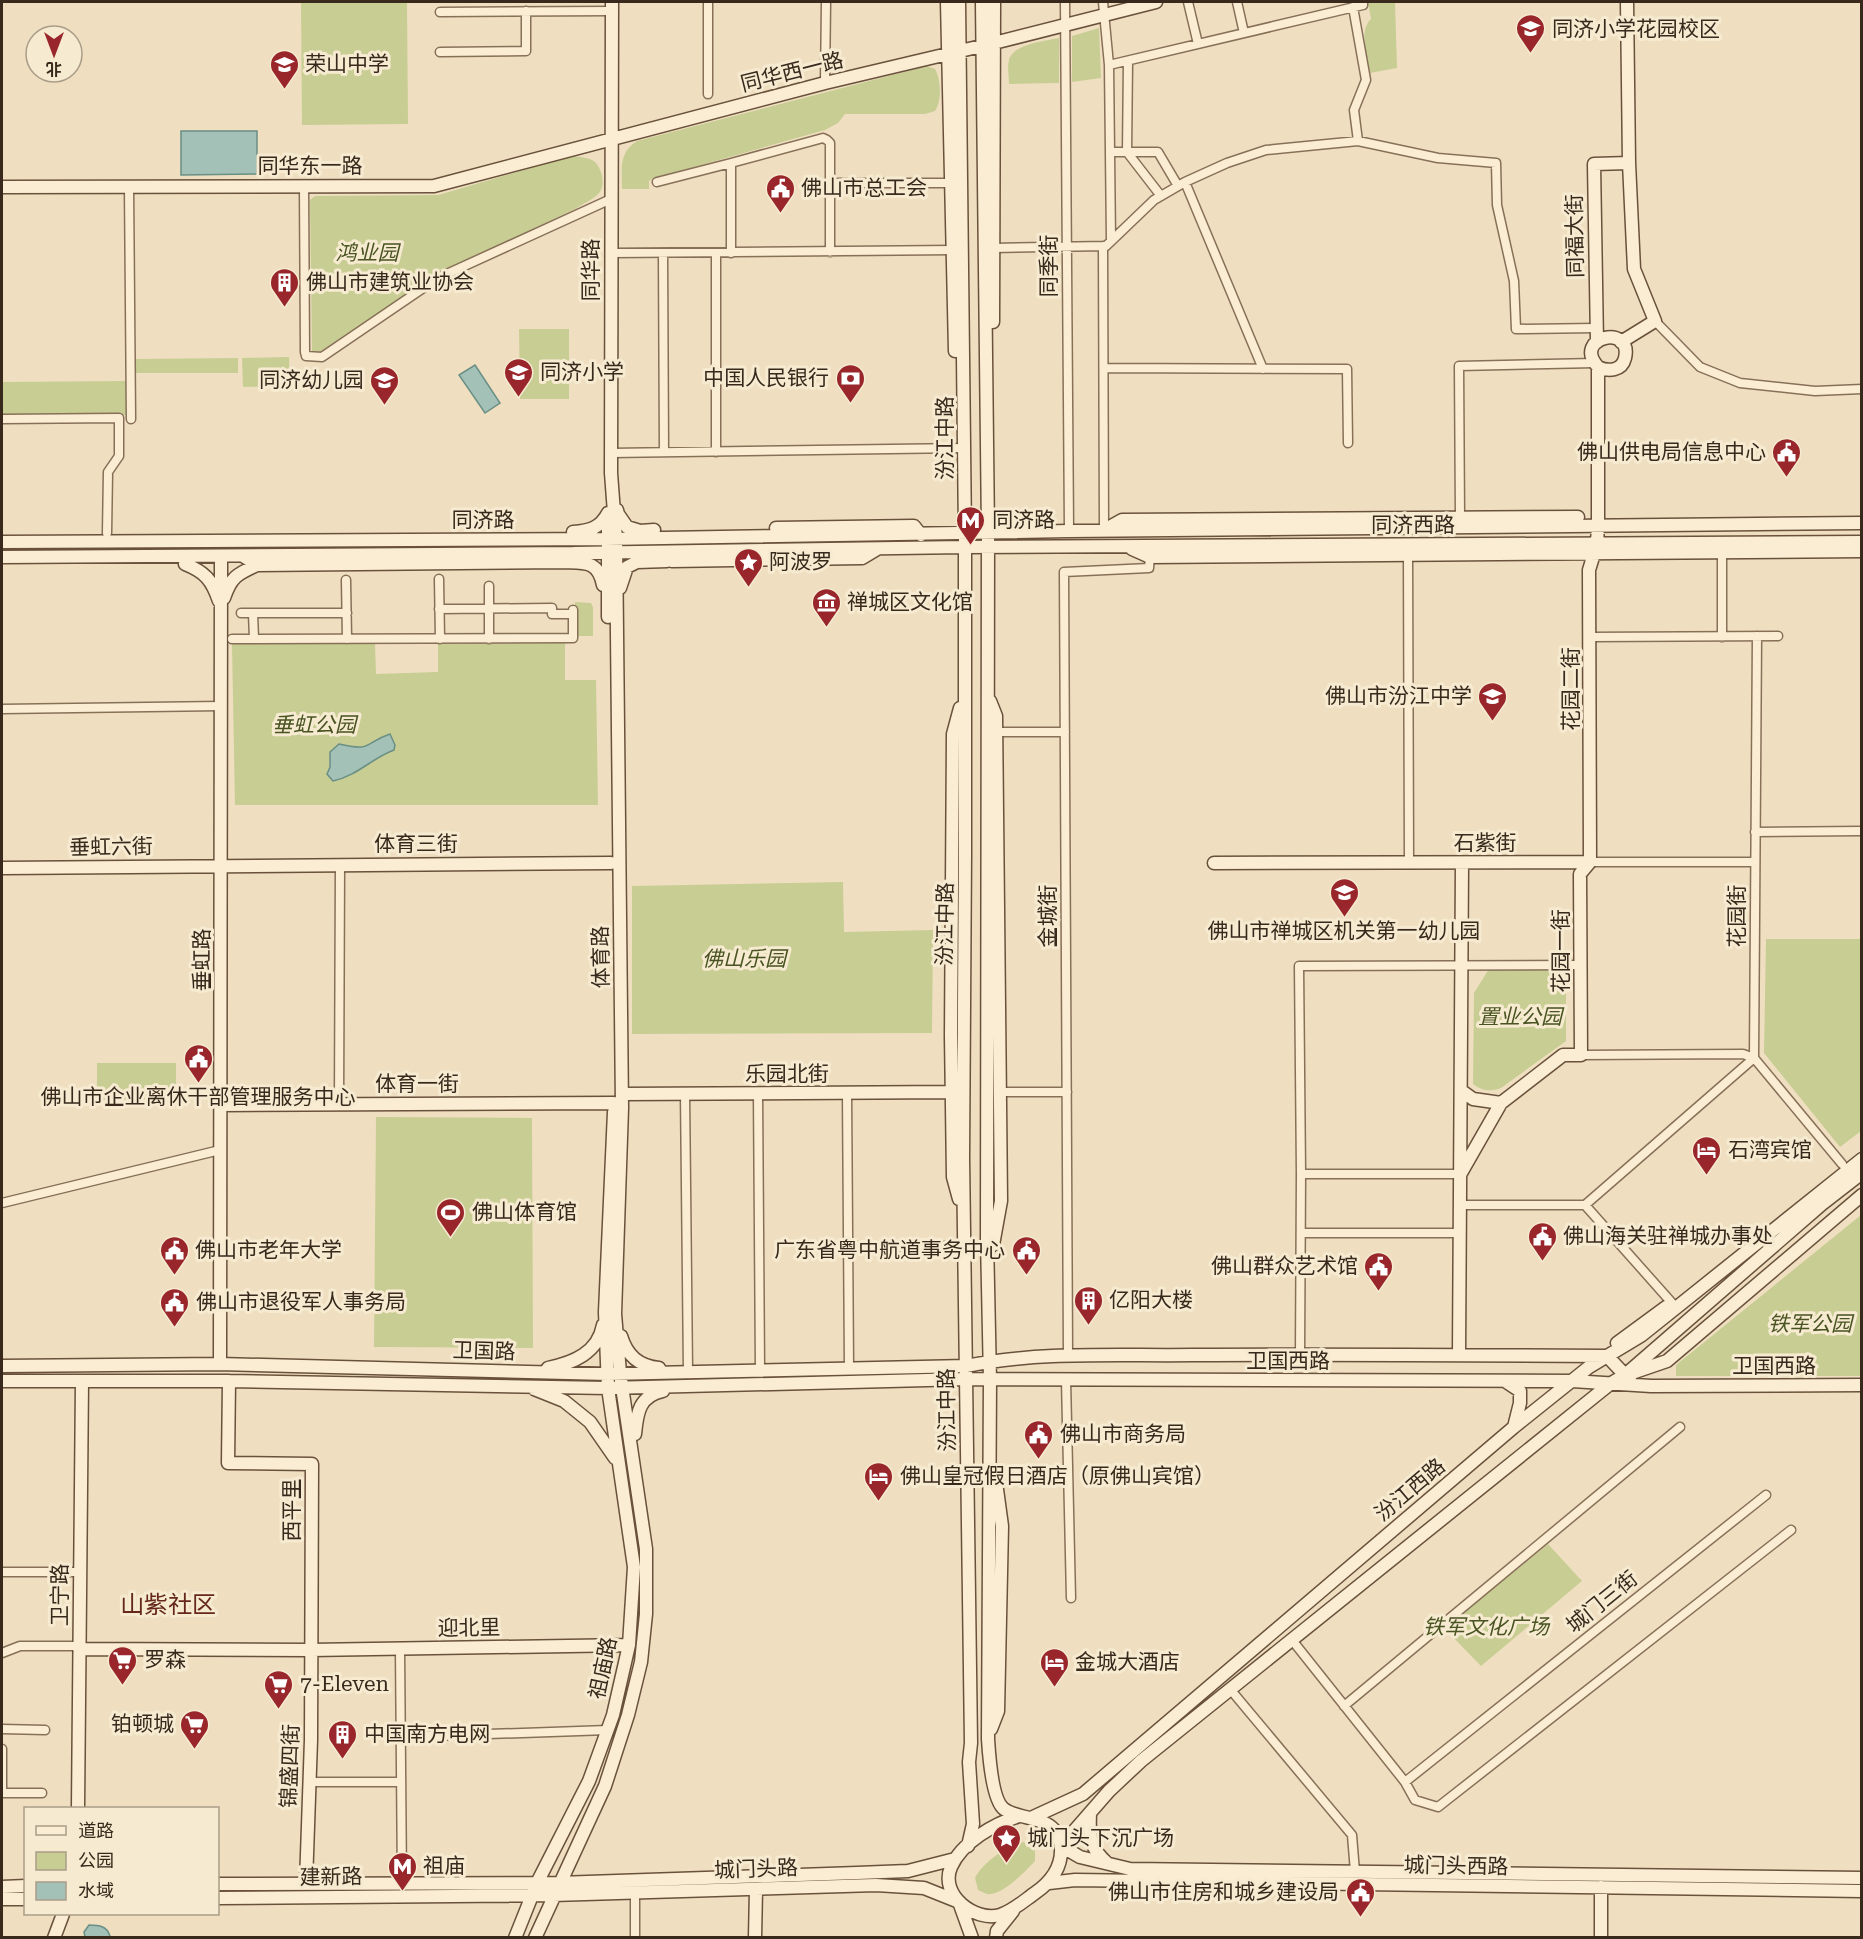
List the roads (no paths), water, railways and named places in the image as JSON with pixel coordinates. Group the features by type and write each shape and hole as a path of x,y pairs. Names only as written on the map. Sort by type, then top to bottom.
{"main road":[{"path":"947,2 954,52 950,183 958,250"},
{"name":"汾江中路","path":"959,2 954,52 964,400 964,1246 968,1511 962,1573 962,1639 963,1716 973,1824 968,1846"},
{"name":"汾江中路","path":"982,2 988,44 986,398 990,1361 988,1739 989,1758 999,1803 1004,1810 1019,1816"},
{"path":"986,398 993,341 988,44 994,2"},
{"name":"同华西一路","path":"612,138 1156,2"},
{"path":"1621,342 1655,321 1634,268 1629,163 1628,2"},
{"name":"同华路","path":"611,539 612,6"},
{"name":"同华东一路","path":"2,187 434,186 612,138"},
{"name":"同福大街","path":"1598,521 1596,365 1592,353 1597,342 1594,164 1629,163"},
{"path":"1596,365 1609,371 1620,367 1626,352 1621,342 1612,337 1606,337 1597,342"},
{"path":"611,473 618,514 627,527 640,531 914,526 921,535"},
{"path":"563,532 588,531 599,526 611,515"},
{"path":"1104,531 1122,520 1460,518 1598,521 1745,516 1862,516"},
{"path":"1745,516 1762,524 1778,516"},
{"name":"同济西路","path":"965,534 1598,521 1862,523"},
{"name":"花园二街","path":"1590,862 1589,570 1596,548 1598,521"},
{"path":"652,538 672,530"},
{"name":"同济路","path":"2,542 611,539 965,534"},
{"name":"体育路","path":"611,539 618,1098 609,1310 614,1373"},
{"name":"同济西路","path":"964,547 1346,545 1596,548 1862,542"},
{"path":"1291,546 1316,555 1346,545"},
{"path":"1125,546 1150,557 1408,554 1596,548 1722,552 1862,551"},
{"name":"同济路","path":"2,557 574,553 964,547"},
{"path":"612,610 627,567 637,562 862,558 879,548"},
{"path":"652,552 672,561"},
{"path":"561,562 574,553"},
{"path":"185,564 199,556"},
{"name":"垂虹路","path":"220,1364 221,556"},
{"path":"242,556 257,565"},
{"path":"221,608 230,581 257,565 561,562 589,563 596,568 603,581 612,610"},
{"path":"2,564 185,564 197,569 211,580 221,608"},
{"name":"体育路","path":"612,610 611,863 618,1098"},
{"path":"987,692 996,716 1001,1201 988,1270"},
{"path":"964,1213 953,1177 952,1092 953,734 965,693"},
{"path":"1460,1354 1462,862"},
{"name":"石紫街","path":"1214,863 1590,862"},
{"name":"花园一街","path":"1581,1055 1580,874 1590,862"},
{"name":"体育三街","path":"222,865 611,863"},
{"name":"垂虹六街","path":"2,868 222,865"},
{"path":"1460,1174 1501,1103 1563,1055 1581,1055"},
{"path":"1462,1091 1473,1098 1501,1103"},
{"name":"乐园北街","path":"618,1098 685,1094 952,1092"},
{"name":"体育一街","path":"220,1105 618,1098"},
{"path":"1461,1126 1467,1130 1484,1132"},
{"path":"1587,1356 1615,1344 1671,1309 1862,1149"},
{"path":"1820,1200 1862,1159"},
{"path":"1820,1200 1862,1173"},
{"path":"1625,1376 1667,1360 1862,1195"},
{"name":"汾江西路","path":"1061,1846 1109,1791 1141,1761 1610,1384 1625,1376 1769,1251 1820,1200"},
{"name":"汾江西路","path":"1033,1817 1083,1794 1514,1427 1588,1367 1642,1335 1671,1309 1820,1200"},
{"path":"1764,1277 1769,1251"},
{"path":"1739,1277 1764,1277"},
{"path":"609,1310 624,1346 629,1355 638,1363 651,1368 686,1372"},
{"path":"528,1372 555,1367 582,1358 596,1345 609,1310"},
{"name":"卫国西路","path":"966,1366 990,1361 1068,1356 1300,1354 1607,1356"},
{"path":"1607,1356 1625,1376 1651,1386"},
{"name":"卫国路","path":"2,1366 220,1364 614,1373 966,1366"},
{"name":"祖庙路","path":"553,1895 605,1786 626,1723 641,1662 646,1614 647,1566 623,1388 614,1373"},
{"name":"祖庙路","path":"515,1938 535,1889 589,1781 608,1730 628,1645 632,1617 633,1567 608,1388 614,1373"},
{"path":"2,1381 229,1381 623,1388 966,1379"},
{"name":"卫国西路","path":"966,1379 1504,1380 1651,1386 1862,1385"},
{"path":"1504,1380 1520,1391 1520,1403 1514,1427"},
{"name":"卫宁路","path":"78,1807 82,1381"},
{"name":"西平里","path":"229,1381 228,1463 312,1464 311,1650"},
{"path":"528,1387 564,1401 590,1422 611,1450 620,1468"},
{"path":"633,1453 636,1419 642,1402 653,1393 687,1387"},
{"name":"迎北里","path":"79,1647 311,1650 628,1645"},
{"name":"锦盛四街","path":"306,1883 311,1650"},
{"path":"1090,1813 1089,1835 1096,1853 1108,1864"},
{"path":"958,1902 972,1911 990,1916 1001,1914 1049,1883 1059,1866 1061,1846 1056,1833 1033,1817 1019,1816 1002,1821 968,1846 956,1858 950,1870 949,1882 972,1938"},
{"name":"城门头西路","path":"1061,1846 1080,1857 1130,1869 1862,1878"},
{"name":"城门头路","path":"535,1889 558,1883 908,1871 956,1858"},
{"name":"城门头西路","path":"1049,1883 1075,1880 1862,1891"},
{"name":"建新路","path":"219,1884 402,1883 535,1889 553,1895"},
{"name":"城门头路","path":"553,1895 885,1885 924,1888 958,1902"},
{"path":"2,1887 24,1886"},
{"path":"1601,1887 1601,1938"},
{"name":"建新路","path":"219,1898 535,1889"},
{"path":"756,1889 756,1938"},
{"path":"535,1938 553,1895"},
{"path":"2,1899 24,1899"},
{"path":"996,1938 997,1932 1022,1902"},
{"path":"54,1938 63,1915"}],"street":[{"path":"708,2 708,94"},
{"path":"825,83 826,2"},
{"name":"同季街","path":"1065,2 1069,531"},
{"path":"1103,2 1109,65 1111,241"},
{"path":"1188,2 1198,44"},
{"path":"1237,2 1244,33"},
{"path":"1109,65 1363,3"},
{"path":"440,12 526,11 612,6"},
{"path":"1353,7 1366,80 1354,110 1358,141"},
{"path":"440,52 526,51 526,11"},
{"path":"1128,61 1127,152 1161,196"},
{"path":"657,182 823,138 830,143 830,252"},
{"path":"993,248 1103,246 1154,200 1182,184 1227,164 1266,150 1358,141 1438,158 1496,163 1497,205 1514,281 1516,329 1596,328"},
{"path":"1110,152 1158,152 1182,184 1263,369"},
{"path":"731,163 731,253"},
{"path":"830,183 950,183"},
{"path":"129,186 131,419"},
{"path":"304,186 305,352 306,356 315,358 330,352 438,278 611,199"},
{"path":"1103,246 1104,531"},
{"path":"611,253 958,250"},
{"path":"663,253 664,452"},
{"path":"716,253 716,452"},
{"path":"1655,321 1700,367 1740,383 1815,391 1862,389"},
{"path":"1460,518 1459,366 1596,365"},
{"path":"1104,368 1347,369 1348,443"},
{"path":"2,419 119,418 119,456 108,472 107,533"},
{"path":"611,453 964,448"},
{"path":"1722,552 1722,636"},
{"path":"1408,554 1409,863"},
{"name":"金城街","path":"1068,1356 1064,572 1149,568 1150,557"},
{"path":"439,579 440,639"},
{"path":"346,580 347,639"},
{"path":"489,586 489,639"},
{"path":"232,639 573,638 573,612 552,614 552,608 439,609"},
{"path":"241,613 347,613"},
{"path":"253,613 254,639"},
{"name":"花园街","path":"1754,1058 1757,636"},
{"path":"1590,637 1778,636"},
{"path":"2,709 221,706"},
{"path":"996,732 1065,732"},
{"path":"1755,832 1862,831"},
{"name":"石紫街","path":"1590,862 1755,862"},
{"path":"339,1104 340,864"},
{"path":"1300,1354 1299,966 1581,965"},
{"path":"1581,1055 1743,1054 1754,1058 1842,1164"},
{"path":"1460,1205 1585,1205 1754,1058"},
{"path":"1000,1092 1066,1092"},
{"path":"758,1093 760,1371"},
{"path":"847,1093 849,1368"},
{"path":"685,1094 686,1372"},
{"path":"2,1203 220,1150"},
{"path":"1301,1174 1460,1174"},
{"path":"1585,1205 1671,1309"},
{"path":"1301,1233 1460,1233"},
{"path":"849,1246 964,1246"},
{"path":"1066,1380 1071,1599"},
{"path":"1344,1706 1680,1427"},
{"name":"城门三街","path":"1405,1782 1766,1495"},
{"path":"1292,1640 1405,1782 1415,1800 1438,1807 1791,1530"},
{"path":"2,1572 80,1572"},
{"path":"2,1653 20,1646 79,1647"},
{"path":"400,1649 402,1883"},
{"path":"1230,1689 1352,1835 1355,1872"},
{"path":"2,1729 45,1730"},
{"path":"401,1737 608,1730"},
{"path":"2,1749 2,1793 42,1793"},
{"path":"309,1782 401,1782"},
{"path":"635,1893 635,1938"}],"water":[{"path":"181,131 257,131 257,174 181,175"},
{"path":"475,365 500,403 485,413 459,375"},
{"path":"390,734 395,745 394,750 342,779 333,781 327,774 330,767 330,752 339,744 363,747"},
{"path":"89,1925 102,1927 110,1936 85,1937 84,1932"}],"place":[{"name":"同济小学花园校区","path":"1531,54"},
{"name":"荣山中学","path":"284,90"},
{"name":"佛山市总工会","path":"780,214"},
{"name":"佛山市建筑业协会","path":"285,308"},
{"name":"同济小学","path":"519,398"},
{"name":"中国人民银行","path":"850,404"},
{"name":"同济幼儿园","path":"385,406"},
{"name":"佛山供电局信息中心","path":"1787,478"},
{"name":"同济路","path":"971,546"},
{"name":"阿波罗","path":"748,588"},
{"name":"禅城区文化馆","path":"826,628"},
{"name":"佛山市汾江中学","path":"1493,722"},
{"name":"佛山市禅城区机关第一幼儿园","path":"1344,918"},
{"name":"佛山市企业离休干部管理服务中心","path":"198,1084"},
{"name":"石湾宾馆","path":"1707,1176"},
{"name":"佛山体育馆","path":"451,1238"},
{"name":"佛山海关驻禅城办事处","path":"1542,1262"},
{"name":"佛山市老年大学","path":"174,1276"},
{"name":"广东省粤中航道事务中心","path":"1026,1276"},
{"name":"佛山群众艺术馆","path":"1379,1292"},
{"name":"亿阳大楼","path":"1088,1326"},
{"name":"佛山市退役军人事务局","path":"175,1328"},
{"name":"佛山市商务局","path":"1039,1460"},
{"name":"佛山皇冠假日酒店（原佛山宾馆）","path":"879,1502"},
{"name":"罗森","path":"123,1686"},
{"name":"金城大酒店","path":"1054,1688"},
{"name":"7-Eleven","path":"279,1710"},
{"name":"铂顿城","path":"195,1750"},
{"name":"中国南方电网","path":"343,1760"},
{"name":"城门头下沉广场","path":"1006,1864"},
{"name":"祖庙","path":"402,1892"},
{"name":"佛山市住房和城乡建设局","path":"1360,1918"}],"district":[{"name":"山紫社区","path":"168,1605"}],"park label":[{"name":"鸿业园","path":"367,253"},
{"name":"垂虹公园","path":"314,725"},
{"name":"佛山乐园","path":"744,959"},
{"name":"置业公园","path":"1520,1017"},
{"name":"铁军公园","path":"1810,1324"},
{"name":"铁军文化广场","path":"1486,1627"}]}
